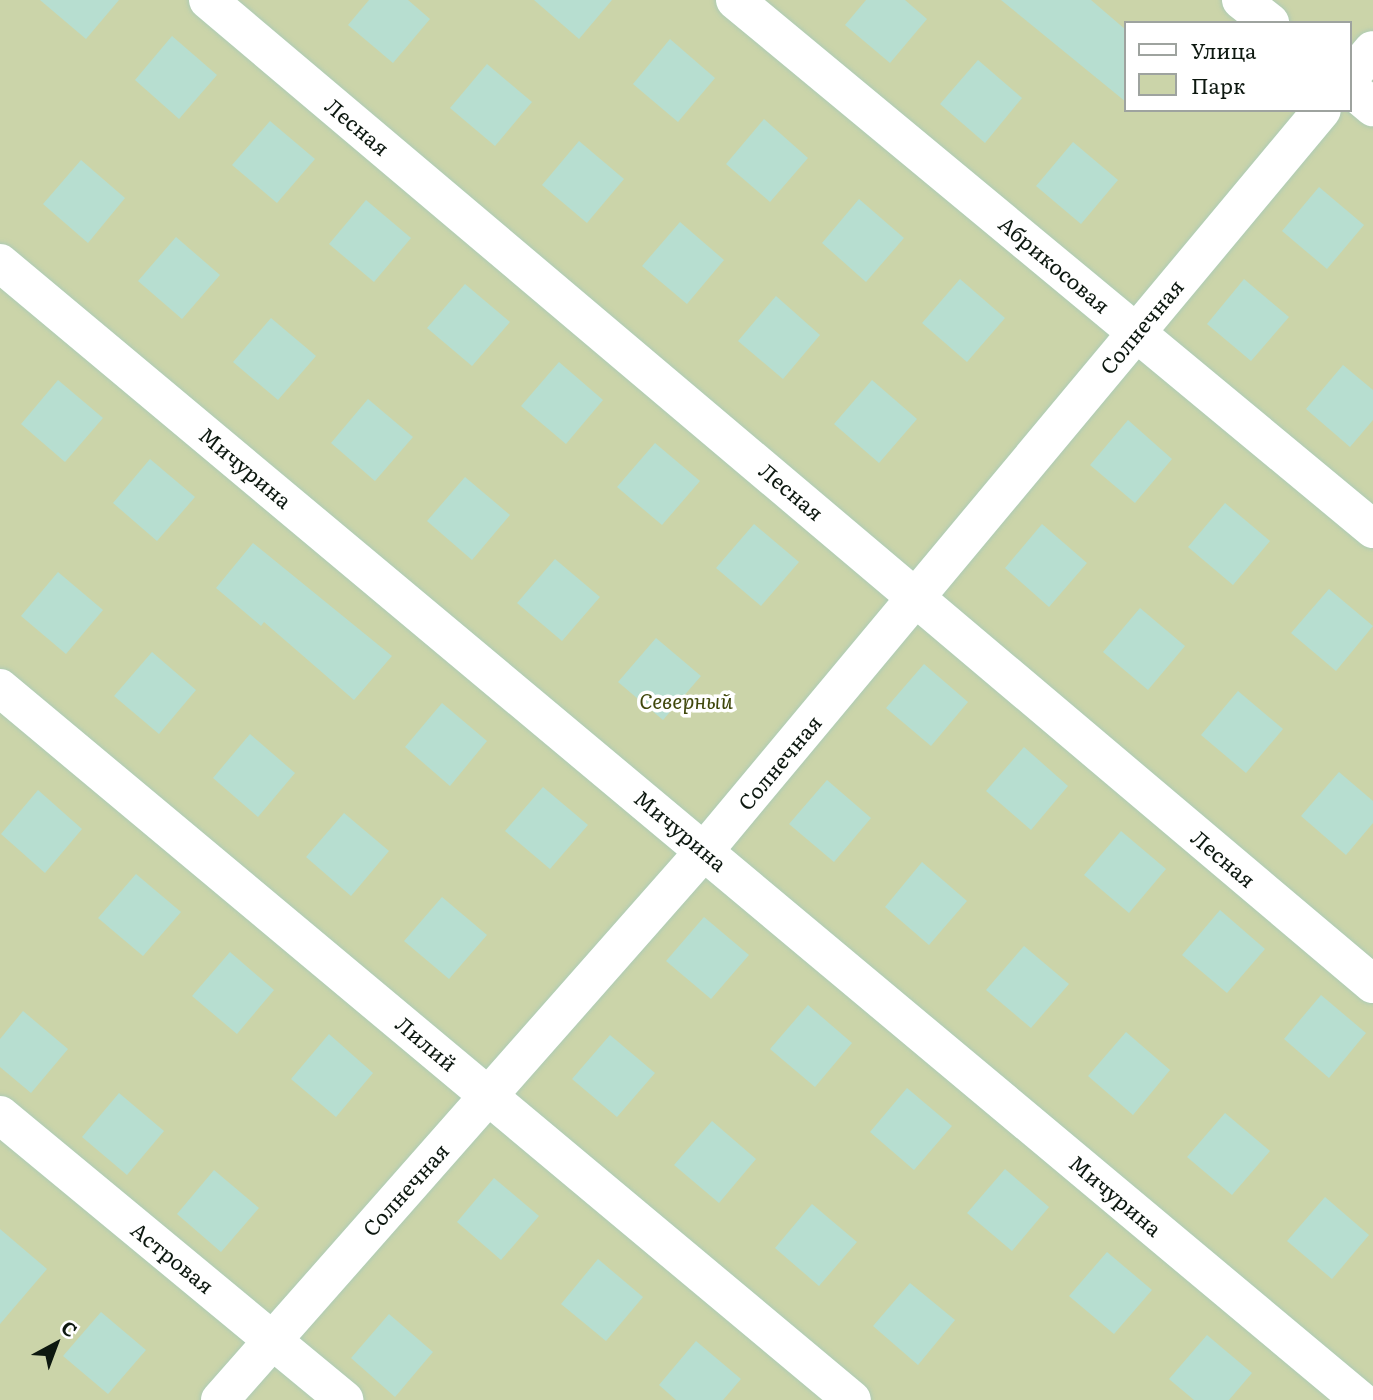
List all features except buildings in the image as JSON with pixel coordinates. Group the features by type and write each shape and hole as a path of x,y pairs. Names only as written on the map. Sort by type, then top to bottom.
{"street":[{"name":"Лесная","path":"208,0 1373,984"},
{"name":"Абрикосовая","path":"735,0 1373,529"},
{"path":"1241,0 1267,21"},
{"path":"1352,75 1373,50"},
{"path":"1352,90 1373,107"},
{"name":"Солнечная","path":"220,1400 705,850 1320,112"},
{"name":"Мичурина","path":"0,263 1360,1400"},
{"name":"Лилий","path":"0,688 852,1400"},
{"name":"Астровая","path":"0,1115 345,1400"}],"green space":[{"name":"Северный","path":"0,0 1373,0 1373,1400 0,1400"}]}
